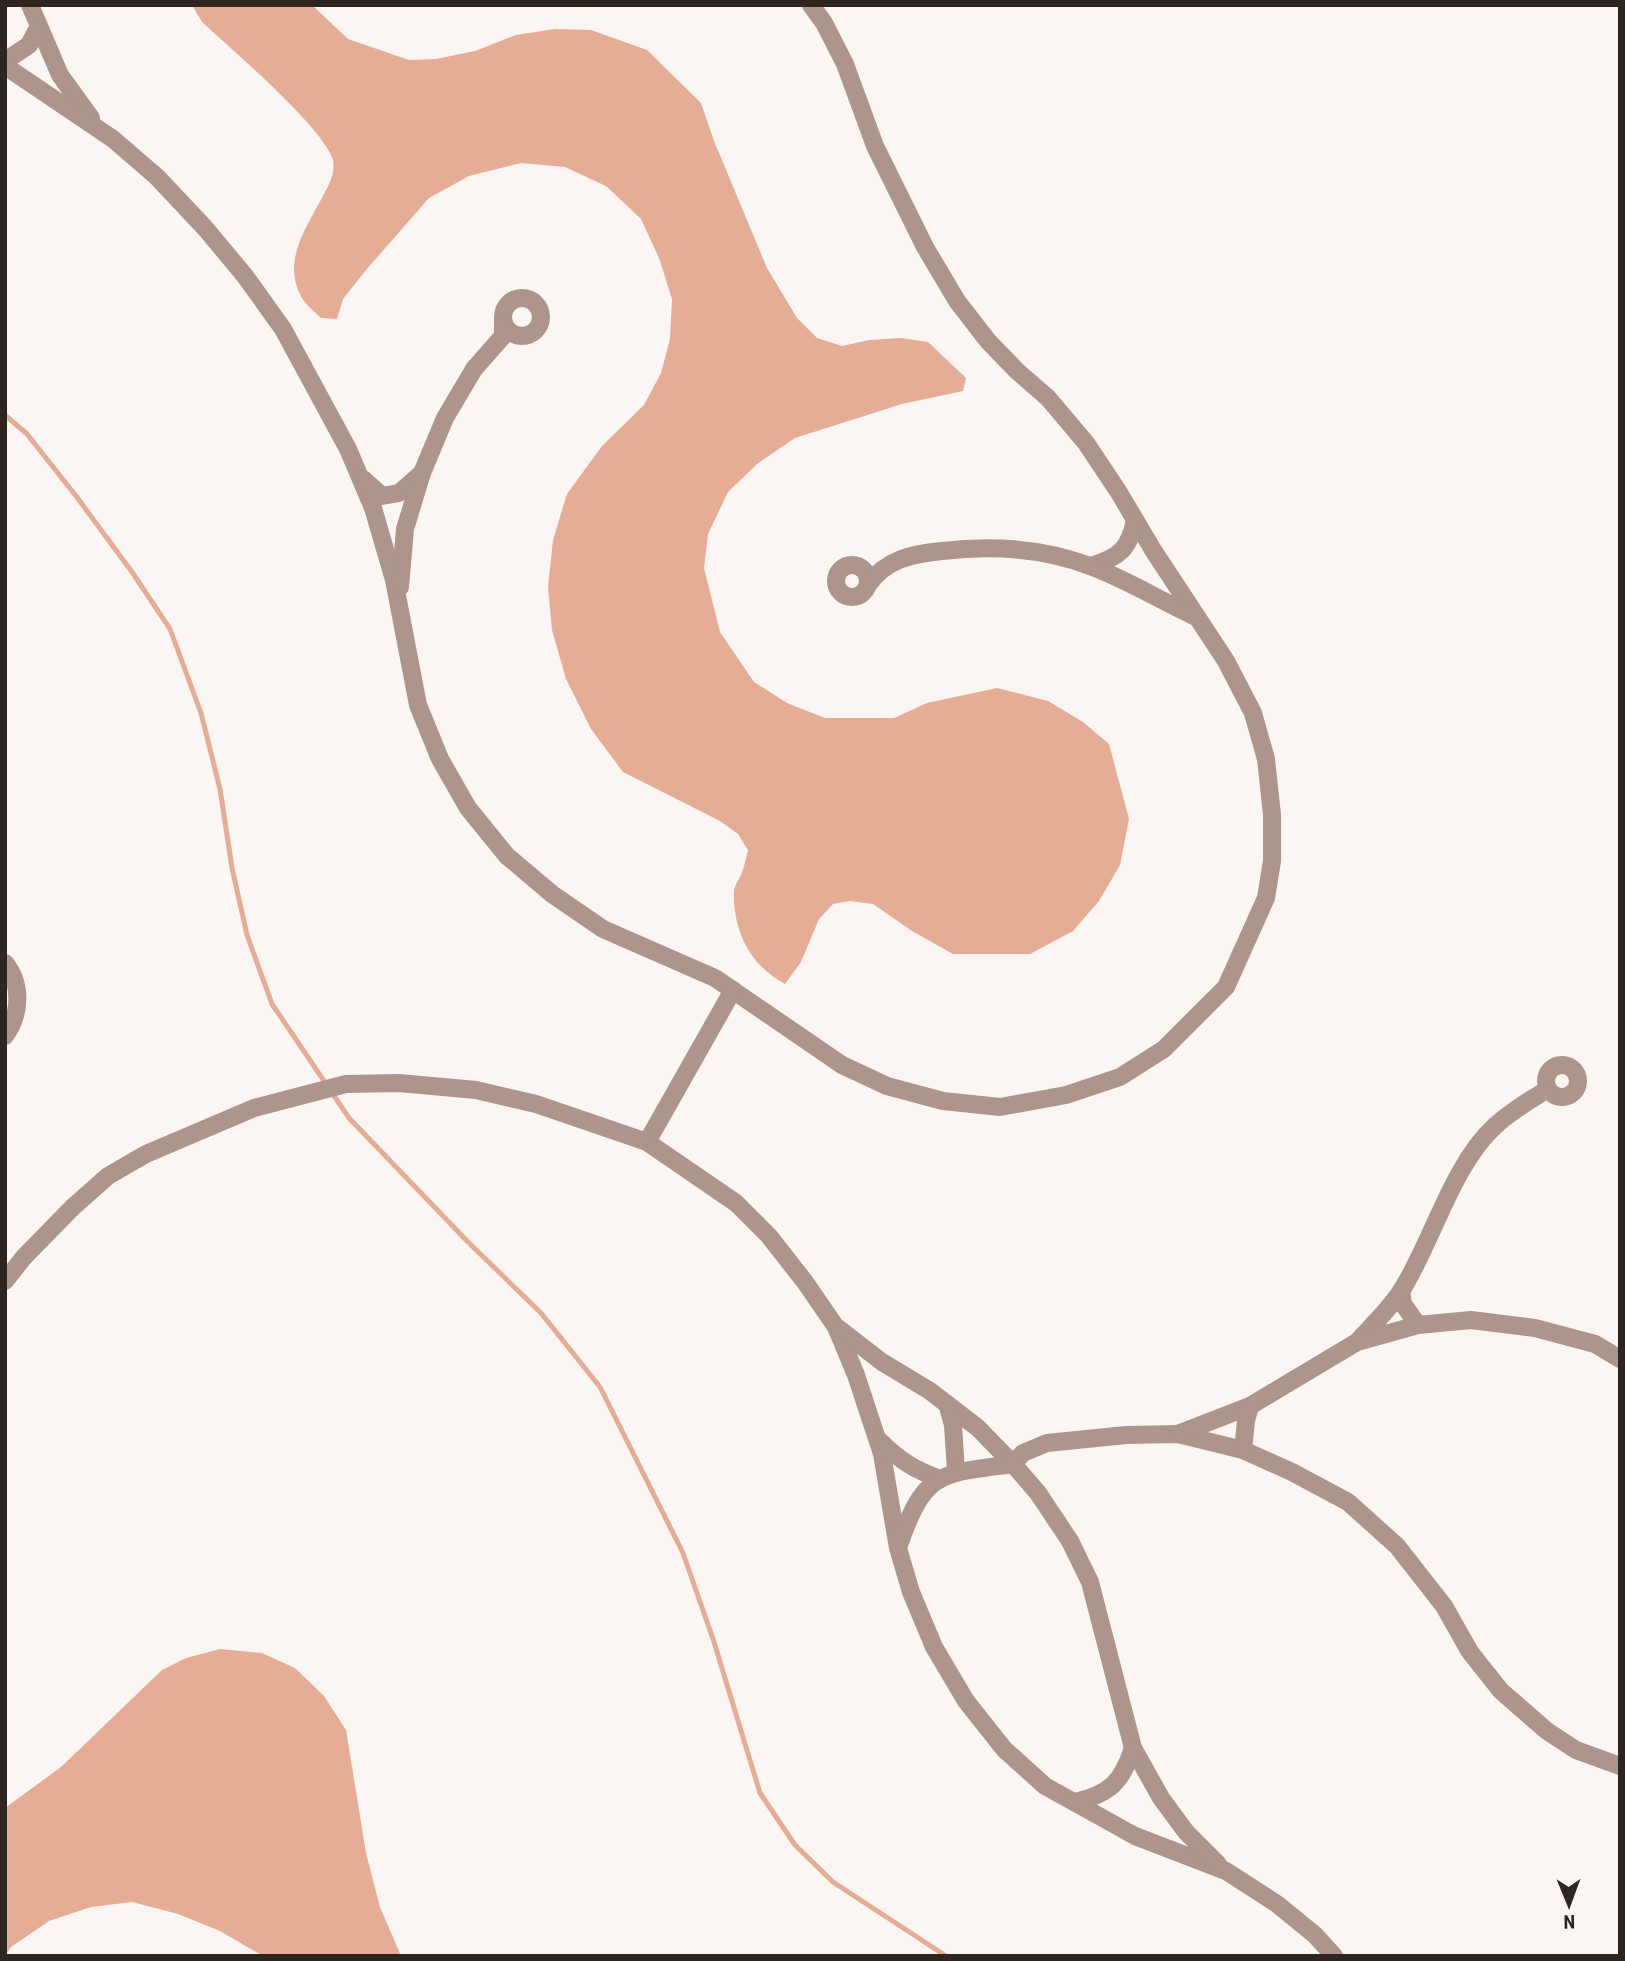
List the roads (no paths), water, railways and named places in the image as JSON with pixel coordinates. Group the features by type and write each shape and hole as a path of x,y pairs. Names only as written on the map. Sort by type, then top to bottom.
{"street":[{"path":"30,5 61,75 102,132"},
{"path":"5,66 102,132 157,177 245,276 283,329 348,449 373,508 399,604 418,705 440,759 468,808 507,856 552,894 603,929 715,978 842,1065 887,1086 943,1101 1000,1107 1066,1095 1120,1077 1164,1049 1227,987 1266,898 1272,861 1272,816 1266,759 1253,713 1226,661 1086,443 1048,398 988,341 957,301 898,194 875,146 845,64 824,23 811,5"},
{"path":"5,61 29,45 38,28"},
{"path":"399,604 405,529 422,473 445,418 474,369 508,331"},
{"path":"360,477 382,496 399,493 422,473"},
{"path":"1091,566 1119,554 1132,536 1135,520"},
{"path":"873,577 856,565 844,567 837,577 838,589 848,597 861,595 873,577 897,560 928,552 969,548 1016,548 1063,557 1091,566 1196,617"},
{"path":"5,963 18,991 17,1013 5,1036"},
{"path":"648,1142 733,990"},
{"path":"5,1281 24,1257 73,1207 108,1176 146,1154 254,1108 346,1084 399,1083 476,1090 536,1104 648,1142 736,1203 769,1236 836,1327 856,1375 877,1438 898,1548 911,1592 934,1647 966,1700 1004,1749 1045,1786 1135,1836 1226,1871"},
{"path":"1357,1342 1401,1291 1420,1260 1469,1158 1494,1127 1527,1101 1548,1089"},
{"path":"1401,1291 1403,1304 1418,1325"},
{"path":"1178,1434 1250,1406 1357,1342 1418,1325 1471,1320 1535,1328 1595,1344 1620,1359"},
{"path":"836,1327 869,1353 930,1391 978,1428 1038,1493 1070,1541 1090,1582 1133,1748 1161,1798 1186,1832 1226,1871 1277,1904 1334,1956"},
{"path":"898,1548 917,1500 948,1475 953,1425 948,1406"},
{"path":"1243,1450 1250,1406"},
{"path":"877,1438 914,1470 948,1475 1013,1464 1023,1453 1046,1443 1126,1435 1178,1434 1243,1450 1348,1502 1397,1546 1444,1605 1471,1652 1501,1690 1546,1731 1576,1750 1620,1766"},
{"path":"1075,1802 1096,1797 1113,1786 1126,1770 1133,1748"}],"waterway":[{"path":"5,415 27,434 76,496 170,629 201,713 220,789 232,868 247,935 272,1004 349,1118 468,1242 541,1313 600,1387 683,1553 714,1642 760,1793 795,1845 833,1882 946,1956"}]}
